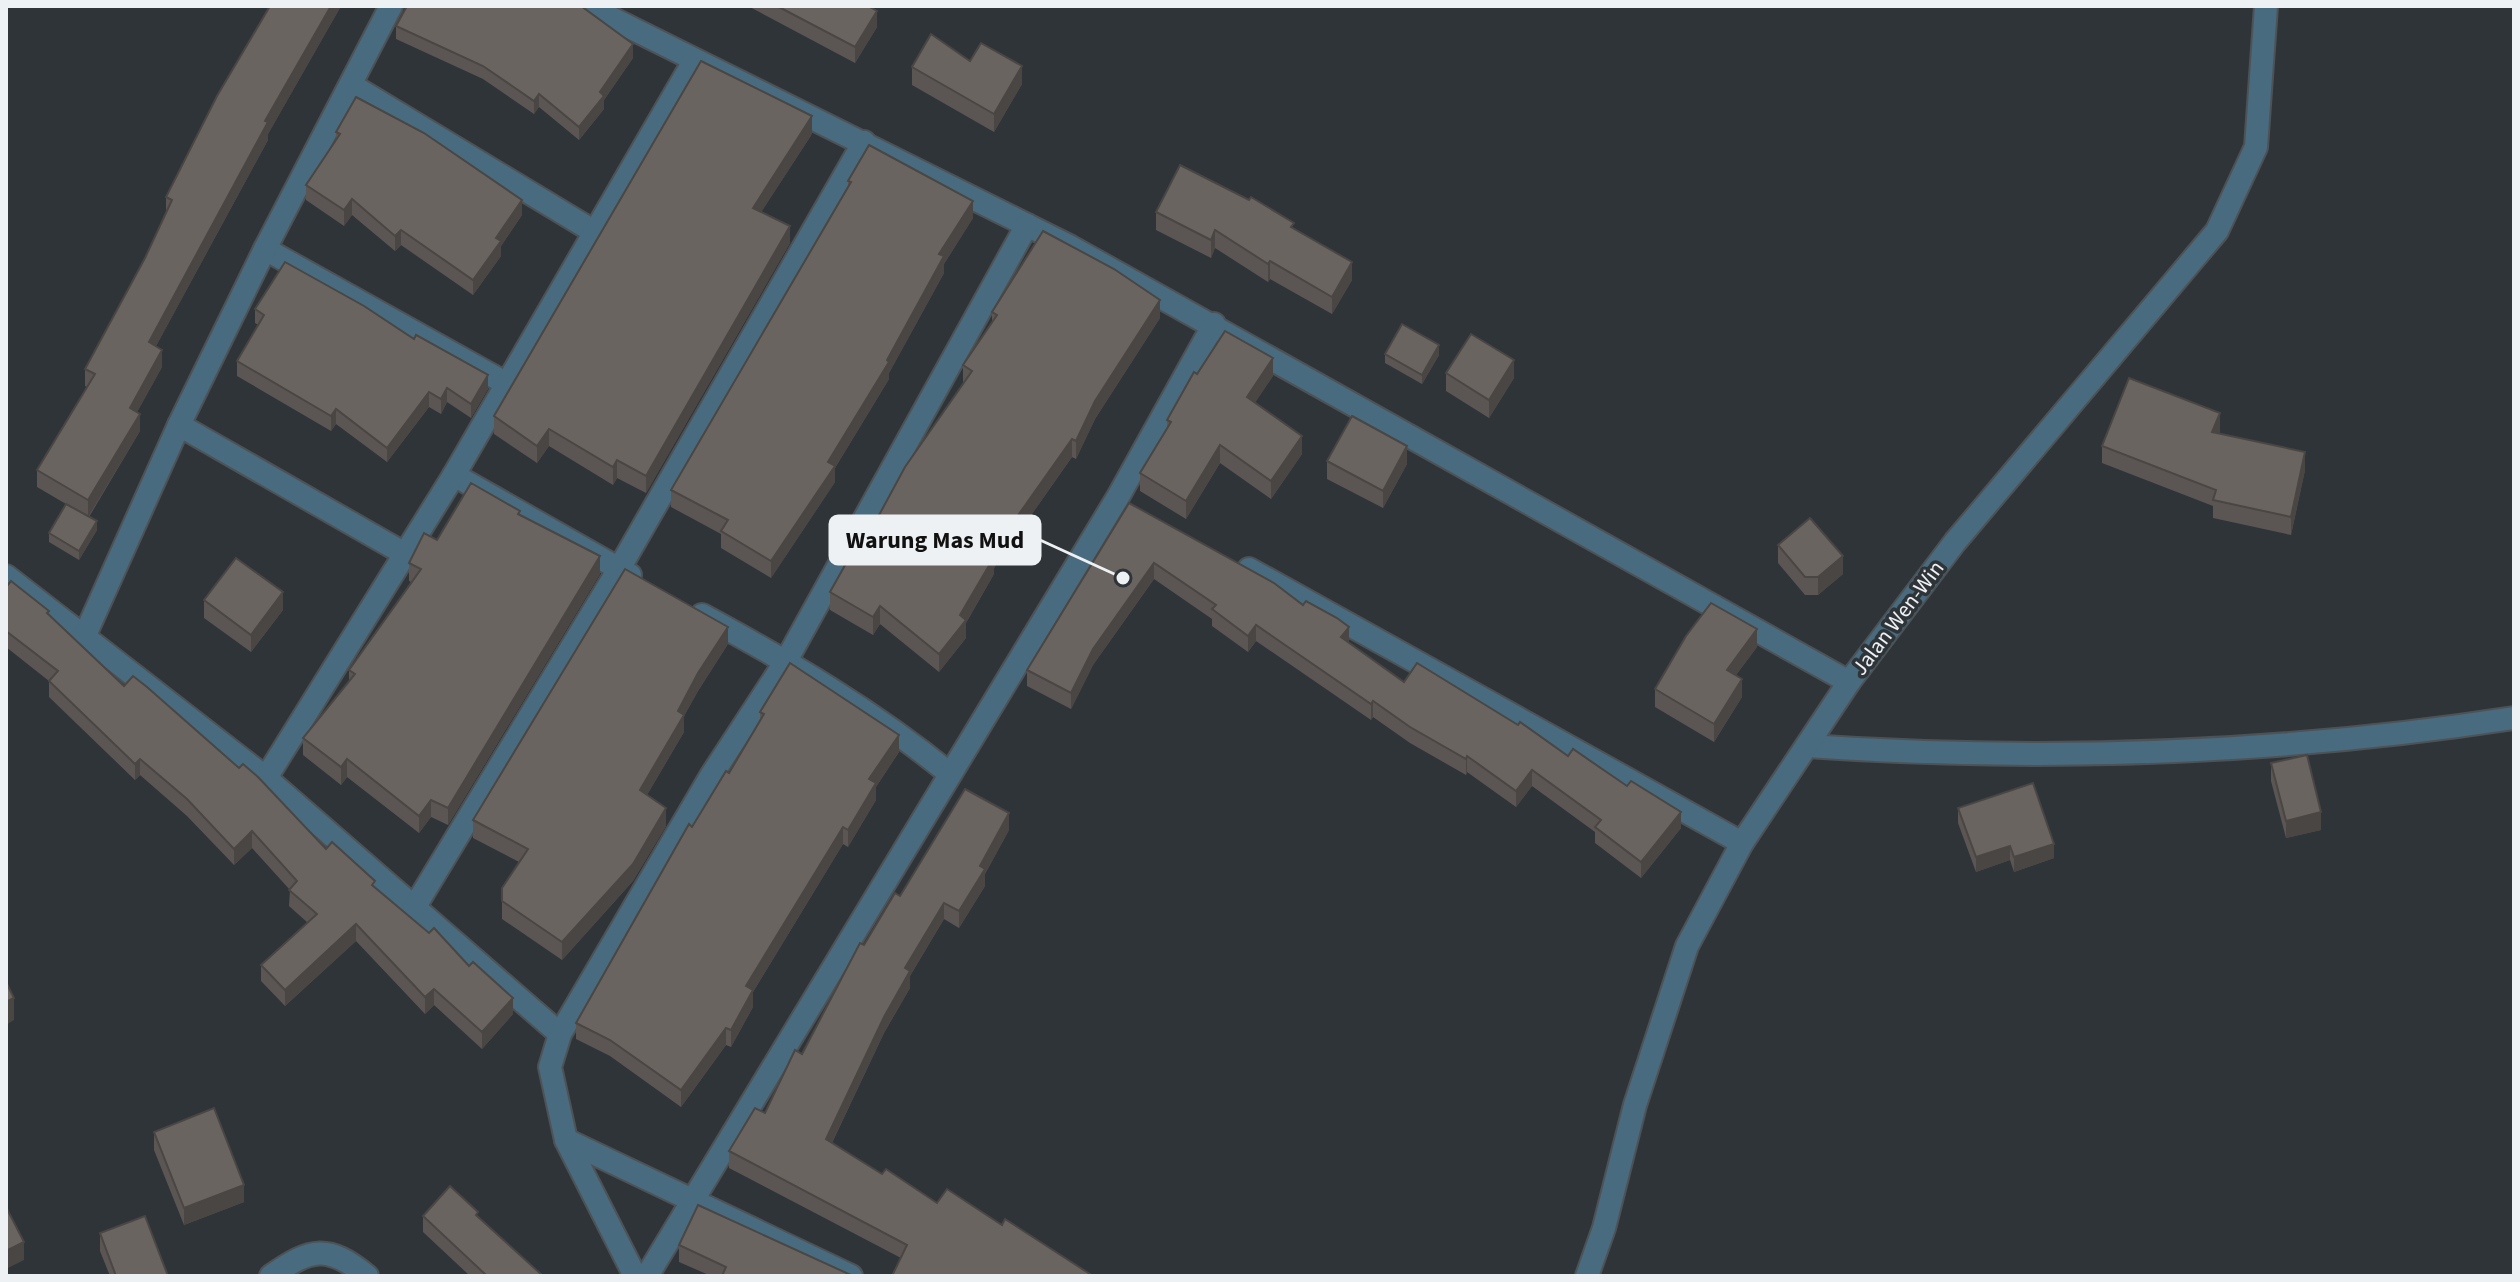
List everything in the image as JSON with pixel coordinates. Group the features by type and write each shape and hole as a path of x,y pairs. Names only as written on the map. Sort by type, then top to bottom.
{"street":[{"path":"85,635 179,425 265,249 391,6"},
{"path":"587,6 694,61 746,82 1214,324 1377,420 1849,682"},
{"name":"Jalan Wen-Win","path":"1587,1276 1604,1228 1635,1105 1687,946 1742,843 1849,682 1955,542 2217,231 2256,147 2266,6"},
{"path":"266,778 454,475 694,61"},
{"path":"351,85 593,231"},
{"path":"414,908 619,569 864,142"},
{"path":"635,1276 566,1140 550,1067 560,1034 711,776 786,661 1027,225"},
{"path":"265,249 507,384"},
{"path":"647,1276 950,774 1125,501 1214,324"},
{"path":"179,425 405,554"},
{"path":"454,475 647,585"},
{"path":"1229,558 1742,843"},
{"path":"6,576 266,778 560,1034"},
{"path":"689,607 786,661 909,740 950,774"},
{"path":"1807,746 1937,753 2103,754 2258,748 2426,732 2514,718"},
{"path":"566,1140 851,1276"},
{"path":"271,1276 292,1261 325,1251 346,1259 367,1276"}],"building":[{"path":"270,6 331,6 265,121 268,122 149,342 162,350 130,408 140,414 88,500 37,470 95,374 85,369 145,258 172,200 166,197 217,96"},
{"path":"407,6 581,6 633,44 600,92 604,96 579,127 539,94 534,101 483,66 396,26"},
{"path":"777,6 868,6 877,11 855,47"},
{"path":"931,34 970,61 981,43 1022,66 994,114 912,67"},
{"path":"701,61 812,116 753,208 790,226 646,476 617,460 613,467 549,429 537,446 494,416"},
{"path":"356,97 424,133 522,200 496,238 501,241 473,280 401,230 395,236 352,199 344,210 306,185 340,134 336,132"},
{"path":"869,145 973,201 939,254 944,256 887,360 889,362 828,462 835,466 771,561 721,531 728,520 671,490 851,182 848,181"},
{"path":"1180,165 1249,200 1251,197 1294,223 1291,227 1352,262 1332,297 1270,261 1268,264 1215,230 1211,240 1156,212"},
{"path":"1043,231 1114,269 1160,300 1095,401 1076,441 1072,439 990,555 994,557 960,615 966,620 939,654 880,606 873,617 830,592 853,551 858,554 905,467 972,371 963,365 997,315 992,312"},
{"path":"285,262 364,306 414,339 416,335 488,375 471,404 447,388 441,399 429,392 387,448 336,409 331,416 237,361 264,315 255,309"},
{"path":"1402,324 1439,345 1422,375 1385,354"},
{"path":"1225,331 1273,358 1247,397 1302,436 1271,481 1220,445 1186,501 1140,473 1171,422 1167,420 1194,372 1197,374"},
{"path":"1471,334 1514,360 1489,400 1446,373"},
{"path":"2129,378 2220,413 2212,432 2305,452 2291,517 2213,500 2216,490 2102,446"},
{"path":"1352,416 1407,446 1383,491 1327,461"},
{"path":"471,483 520,511 518,514 600,556 448,808 431,800 419,816 347,759 341,767 303,738 355,674 349,670 421,569 409,563 424,533 437,540"},
{"path":"1129,503 1274,583 1303,605 1306,601 1337,618 1349,627 1341,637 1404,682 1417,663 1518,725 1520,722 1568,756 1573,749 1627,786 1631,781 1681,812 1641,862 1595,827 1601,820 1532,770 1516,791 1467,756 1466,759 1410,727 1373,701 1371,704 1256,625 1248,636 1212,609 1216,605 1154,563 1093,649 1071,693 1027,670"},
{"path":"66,504 97,521 79,551 49,533"},
{"path":"1810,518 1843,556 1818,577 1805,577 1778,545"},
{"path":"236,558 283,592 251,635 204,600"},
{"path":"625,569 728,627 698,673 678,711 684,715 640,790 666,808 633,864 562,942 502,901 502,888 528,849 473,820"},
{"path":"11,581 49,611 47,613 124,686 133,676 147,687 239,768 243,764 258,777 326,849 332,842 375,881 372,885 429,933 434,928 469,966 473,962 513,998 482,1032 434,989 425,997 356,924 285,990 261,965 317,914 289,890 297,881 252,831 234,849 187,799 140,759 135,764 49,681 58,671 6,631 6,587"},
{"path":"1711,603 1757,629 1727,670 1742,679 1714,724 1655,689 1686,636"},
{"path":"790,663 899,735 869,779 876,783 848,830 843,827 746,986 753,990 731,1030 726,1028 681,1090 610,1040 576,1023 689,824 692,827 726,771 729,773 764,714 760,712"},
{"path":"2307,755 2321,812 2286,821 2271,763"},
{"path":"2033,783 2054,844 2014,857 2010,846 1976,857 1958,808"},
{"path":"965,789 1009,813 980,866 985,869 959,911 944,903 905,968 910,971 884,1017 826,1139 882,1174 886,1169 937,1203 947,1189 1002,1225 1005,1219 1093,1276 892,1276 907,1245 729,1151 755,1108 765,1113 795,1050 802,1054 860,943 864,945 895,893 900,896"},
{"path":"6,982 14,998 6,1002"},
{"path":"214,1108 244,1185 184,1208 154,1132"},
{"path":"450,1186 478,1212 476,1215 543,1276 487,1276 423,1216"},
{"path":"698,1205 853,1276 722,1276 726,1267 679,1245"},
{"path":"6,1207 24,1242 6,1251"},
{"path":"145,1216 168,1276 116,1276 100,1233"}],"place":[{"name":"Warung Mas Mud","path":"1123,578"}]}
